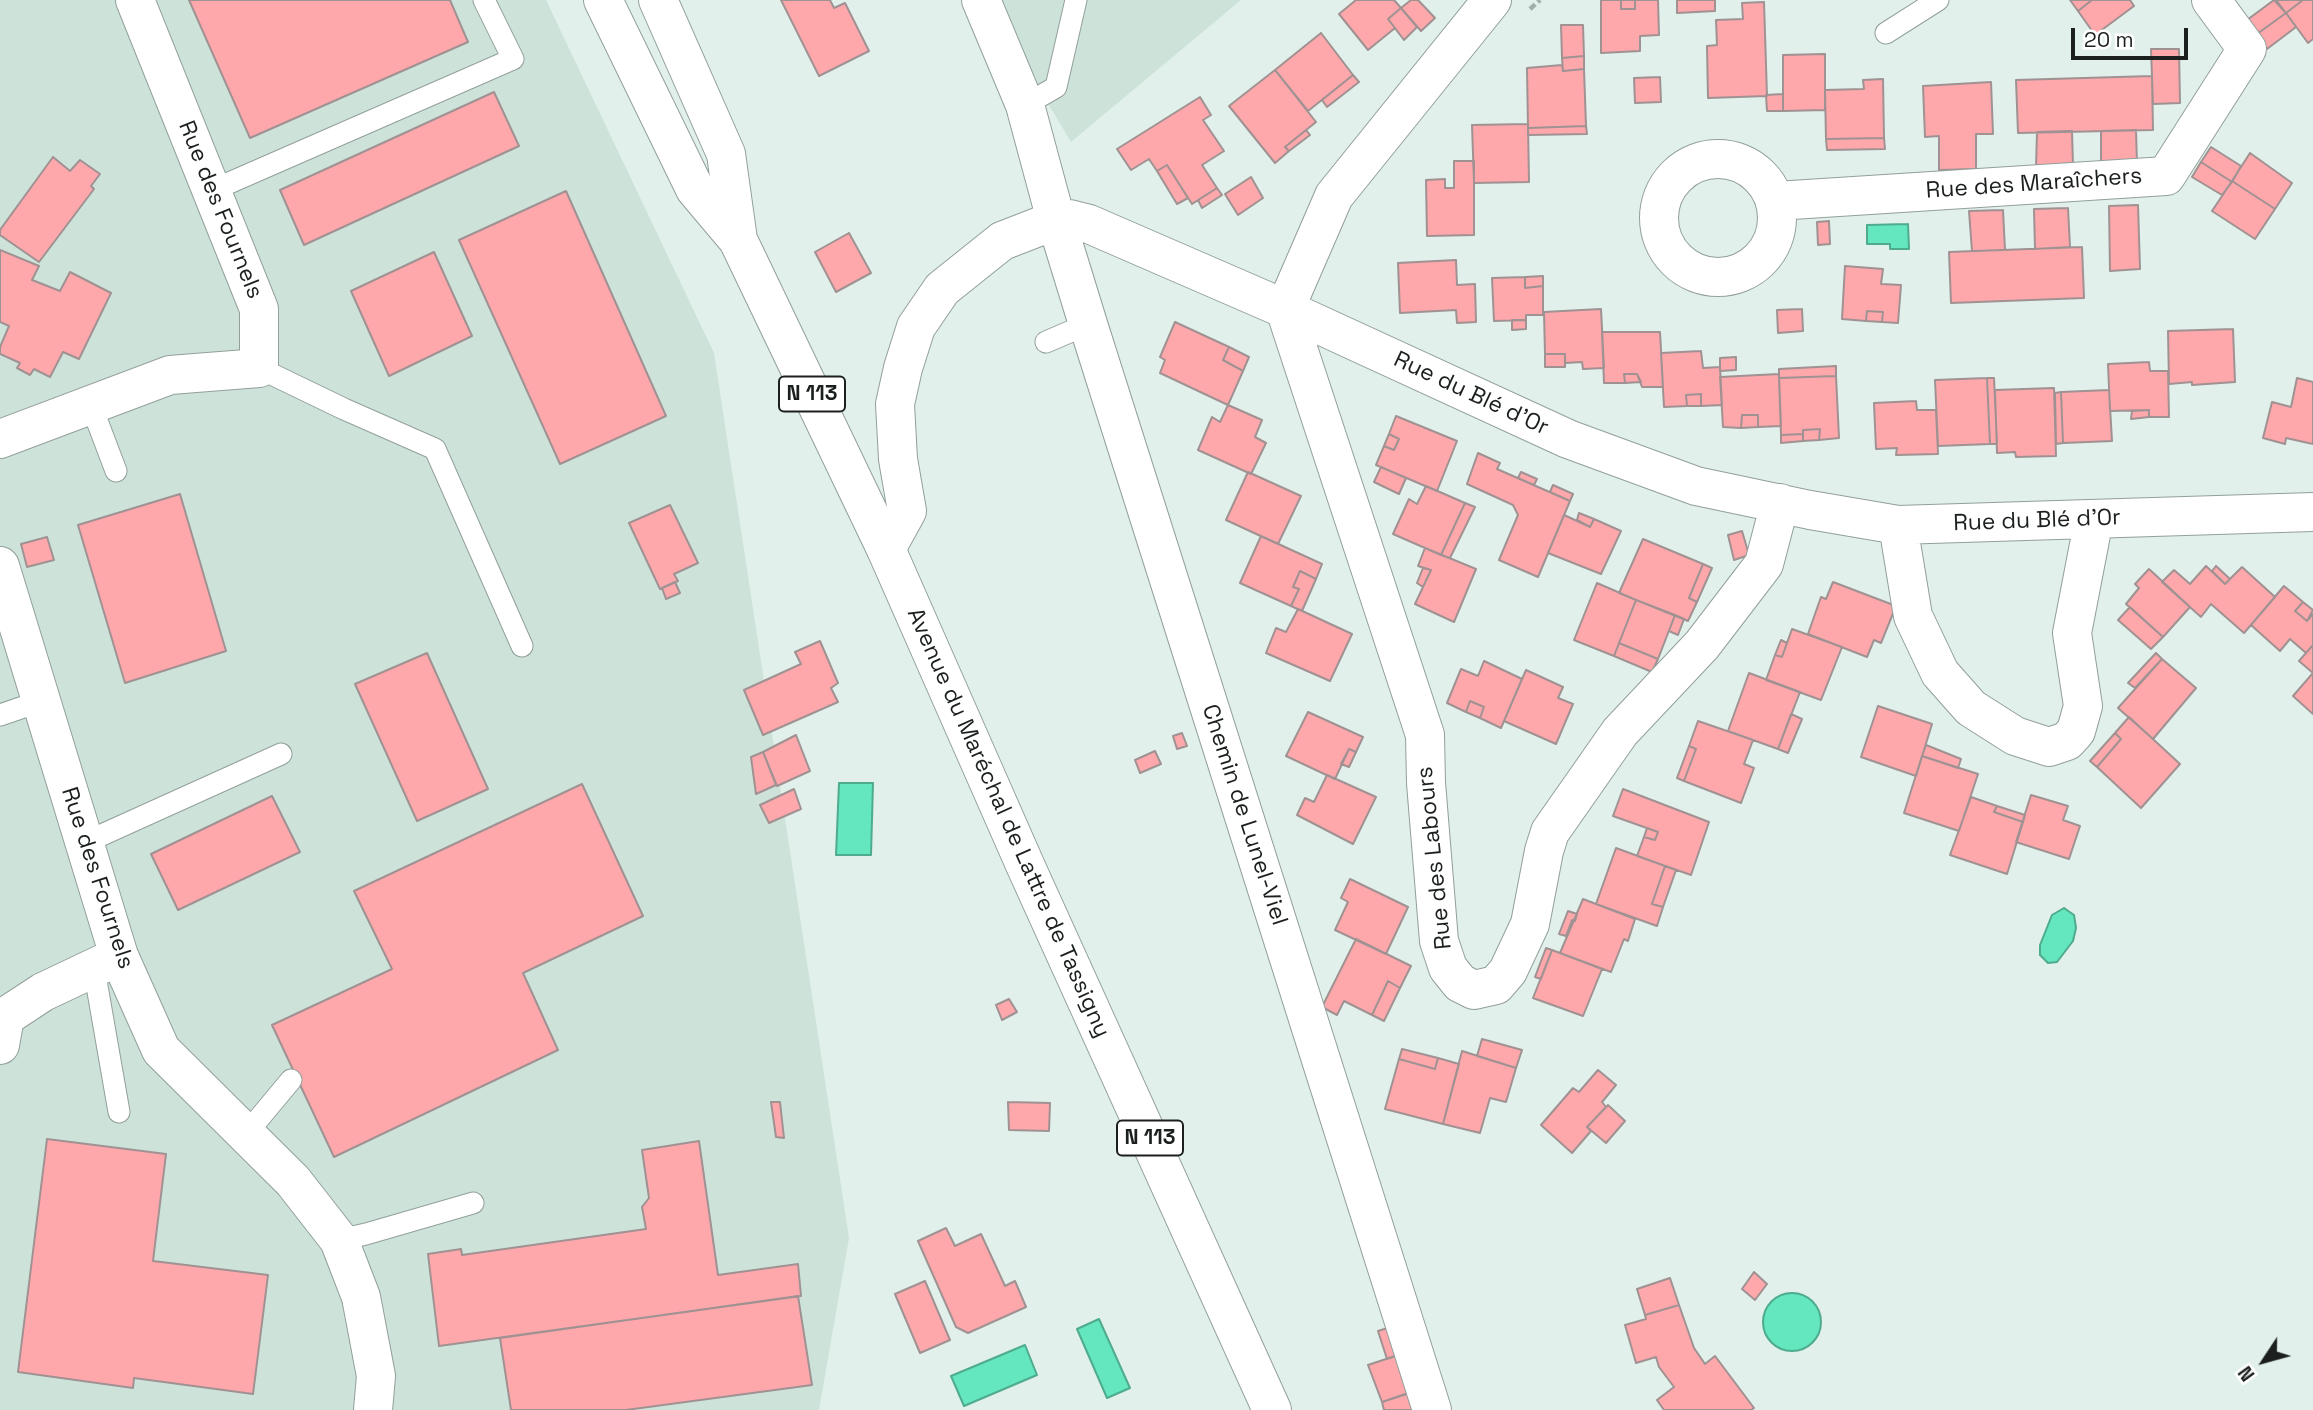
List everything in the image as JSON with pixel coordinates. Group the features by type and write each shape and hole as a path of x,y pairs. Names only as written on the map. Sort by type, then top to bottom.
{"street":[{"name":"Rue des Fournels","path":"135,0 259,309 259,368"},
{"name":"Avenue du Maréchal de Lattre de Tassigny","path":"603,0 695,189 738,240 886,549 1026,867 1272,1410"},
{"name":"Avenue du Maréchal de Lattre de Tassigny","path":"658,0 726,154 738,240"},
{"name":"Chemin de Lunel-Viel","path":"981,0 1025,105 1088,324 1432,1410"},
{"path":"1285,309 1334,196 1492,0"},
{"name":"Rue des Maraîchers","path":"1776,201 2166,176 2247,48 2211,0"},
{"name":"Rue du Blé d'Or","path":"886,549 906,511 898,459 895,404 916,327 942,289 1002,241 1056,220 1069,219 1089,224 1285,309 1568,439 1696,486 1898,526 2312,514"},
{"name":"Rue des Labours","path":"1285,309 1425,735 1426,783 1439,941 1448,968 1460,984 1474,990 1496,985 1508,971 1530,925 1550,832 1620,732 1702,645 1764,564 1780,503"},
{"path":"0,439 170,375 259,368"},
{"path":"1898,526 1913,616 1940,673 1971,708 2015,736 2049,747 2067,741 2076,731 2084,706 2072,633 2094,519"},
{"name":"Rue des Fournels","path":"0,566 84,843 106,963 153,1029 161,1050 293,1181 339,1240 361,1297 376,1376 373,1410"},
{"path":"0,1045 5,1017 43,992 106,963"}],"lane":[{"path":"213,190 513,58 484,0"},
{"path":"1025,105 1056,87 1076,0"},
{"path":"1886,33 1938,0"},
{"path":"1046,342 1088,324"},
{"path":"259,368 435,449 522,646"},
{"path":"90,405 116,471"},
{"path":"0,715 41,701"},
{"path":"84,843 281,754"},
{"path":"106,963 120,1112"},
{"path":"246,1134 291,1080"},
{"path":"339,1240 472,1203"}],"shaded area":[{"path":"0,0 546,0 714,353 849,1238 819,1410 0,1410"},
{"path":"997,0 1241,0 1071,142 1016,50"},
{"path":"1908,224 1909,249 1890,249 1890,244 1867,244 1867,225"},
{"path":"839,783 873,783 871,855 836,855"},
{"path":"2064,908 2074,915 2076,928 2073,941 2057,962 2048,963 2040,955 2040,945 2052,915"},
{"path":"1786,1293 1798,1293 1813,1301 1821,1316 1821,1328 1813,1343 1798,1351 1786,1351 1771,1343 1763,1328 1763,1316 1771,1301"},
{"path":"1099,1319 1130,1388 1107,1398 1077,1329"},
{"path":"1025,1345 1037,1375 964,1406 951,1376"}],"building":[{"path":"189,0 450,0 468,42 250,138"},
{"path":"781,0 830,0 834,8 845,3 869,51 819,76"},
{"path":"1356,0 1394,0 1401,8 1388,19 1395,28 1368,50 1339,14"},
{"path":"1411,0 1418,0 1435,18 1421,31 1401,8"},
{"path":"1601,0 1621,0 1621,9 1635,9 1635,0 1658,0 1659,35 1640,36 1640,51 1601,53"},
{"path":"1621,0 1635,0 1635,9 1621,9"},
{"path":"1677,0 1715,0 1715,11 1677,13"},
{"path":"2070,0 2092,0 2078,11"},
{"path":"2092,0 2130,0 2134,6 2095,35 2078,11"},
{"path":"2274,0 2286,13 2257,34 2247,20"},
{"path":"2276,0 2303,0 2286,13"},
{"path":"2303,0 2313,0 2313,39 2308,43 2286,13"},
{"path":"1764,2 1767,96 1708,98 1707,46 1717,45 1716,20 1743,19 1742,3"},
{"path":"1401,8 1417,27 1404,40 1388,19"},
{"path":"2286,13 2296,27 2267,49 2257,34"},
{"path":"1561,25 1583,25 1584,56 1562,58"},
{"path":"1321,33 1353,75 1308,111 1275,70"},
{"path":"2151,49 2179,49 2180,103 2153,104"},
{"path":"1825,54 1825,110 1783,111 1783,55"},
{"path":"1584,56 1584,69 1563,71 1562,58"},
{"path":"1562,65 1563,71 1584,69 1586,126 1528,128 1527,68"},
{"path":"1275,70 1316,122 1285,147 1289,151 1275,163 1229,106"},
{"path":"1353,75 1359,82 1327,107 1322,100"},
{"path":"2152,76 2153,130 2018,133 2016,80"},
{"path":"1660,77 1661,102 1635,103 1634,78"},
{"path":"1883,79 1884,138 1826,139 1825,90 1864,89 1863,80"},
{"path":"1991,82 1993,134 1976,134 1976,169 1939,170 1939,136 1925,137 1923,86"},
{"path":"494,92 519,146 304,245 280,190"},
{"path":"1783,94 1783,111 1767,111 1766,95"},
{"path":"1200,97 1211,115 1203,120 1224,151 1202,165 1217,188 1192,204 1167,165 1157,171 1149,159 1131,170 1117,149"},
{"path":"1528,124 1529,182 1474,183 1472,125"},
{"path":"1586,126 1587,134 1528,135 1528,128"},
{"path":"1306,130 1310,135 1289,151 1285,147"},
{"path":"2136,130 2137,164 2101,165 2101,131"},
{"path":"2072,131 2073,166 2036,167 2037,132"},
{"path":"1884,138 1885,149 1827,150 1826,139"},
{"path":"2211,147 2241,166 2232,182 2201,162"},
{"path":"2250,153 2292,183 2275,209 2232,181"},
{"path":"53,157 70,171 80,160 100,174 91,186 94,189 39,262 0,235 0,230"},
{"path":"1454,161 1474,161 1474,235 1427,236 1426,180 1445,179 1445,188 1454,188"},
{"path":"2201,162 2232,182 2222,195 2192,177"},
{"path":"1167,165 1188,198 1177,204 1157,171"},
{"path":"1251,177 1263,198 1238,215 1225,194"},
{"path":"2232,181 2275,209 2255,239 2212,211"},
{"path":"1217,188 1222,195 1202,208 1198,200"},
{"path":"566,191 666,416 560,464 459,240"},
{"path":"2138,205 2140,269 2110,271 2109,206"},
{"path":"2068,208 2070,247 2035,249 2034,209"},
{"path":"2003,210 2005,250 1972,251 1969,211"},
{"path":"1829,221 1830,244 1818,245 1817,222"},
{"path":"849,233 871,273 836,292 815,252"},
{"path":"2082,247 2084,298 1951,303 1949,252"},
{"path":"0,250 39,266 32,280 60,291 70,272 111,293 79,359 63,352 50,377 34,369 30,375 17,368 20,363 0,354 0,347 9,326 0,322"},
{"path":"434,252 472,336 389,376 351,291"},
{"path":"1456,260 1457,285 1475,284 1476,322 1457,323 1456,310 1400,313 1398,263"},
{"path":"1845,266 1883,269 1881,284 1901,285 1898,323 1882,322 1883,312 1867,311 1866,321 1842,319"},
{"path":"1543,276 1543,286 1525,288 1525,277"},
{"path":"1525,277 1525,288 1543,286 1543,315 1526,315 1526,320 1494,321 1492,278"},
{"path":"1601,309 1604,368 1583,369 1582,362 1565,363 1565,354 1545,354 1544,312"},
{"path":"1802,309 1803,331 1778,333 1777,310"},
{"path":"1867,311 1883,312 1882,322 1866,321"},
{"path":"1512,320 1526,320 1526,329 1512,330"},
{"path":"1175,322 1229,347 1223,360 1243,371 1228,405 1160,373 1165,360 1160,357"},
{"path":"2233,329 2235,382 2169,384 2168,331"},
{"path":"1602,332 1660,332 1663,387 1642,387 1637,374 1624,374 1625,383 1604,383"},
{"path":"1229,347 1249,357 1243,371 1223,360"},
{"path":"1701,351 1703,368 1720,367 1722,405 1701,406 1701,394 1686,395 1687,406 1664,407 1661,353"},
{"path":"1545,354 1565,354 1565,367 1545,367"},
{"path":"1736,357 1736,370 1720,371 1720,358"},
{"path":"2149,362 2150,371 2168,371 2169,417 2149,417 2149,410 2110,411 2108,364"},
{"path":"1836,366 1836,376 1779,378 1779,369"},
{"path":"1624,374 1637,374 1641,382 1625,383"},
{"path":"1779,374 1781,426 1758,427 1758,415 1742,415 1741,428 1723,427 1720,377"},
{"path":"1836,376 1839,438 1819,440 1820,429 1803,430 1803,434 1781,435 1779,378"},
{"path":"1987,378 1990,444 1938,446 1935,380"},
{"path":"1987,378 1994,378 1997,444 1990,444"},
{"path":"2297,378 2313,382 2313,444 2286,438 2285,444 2263,438 2272,402 2291,407"},
{"path":"2054,388 2056,456 2016,457 2015,452 1997,453 1995,390"},
{"path":"2109,390 2112,441 2063,443 2061,392"},
{"path":"2061,392 2063,443 2056,444 2055,393"},
{"path":"1701,394 1701,406 1687,406 1686,395"},
{"path":"1916,401 1917,410 1936,410 1938,454 1896,455 1897,448 1876,449 1874,403"},
{"path":"1228,405 1262,420 1255,437 1266,443 1251,474 1198,450 1212,417 1220,422"},
{"path":"2149,410 2149,417 2131,419 2132,411"},
{"path":"1742,415 1758,415 1758,427 1741,428"},
{"path":"1396,416 1457,441 1437,491 1376,465 1384,446 1394,450 1399,439 1389,434"},
{"path":"1820,429 1819,440 1803,441 1803,430"},
{"path":"1389,434 1399,439 1394,450 1384,446"},
{"path":"1803,434 1803,441 1781,443 1781,435"},
{"path":"1478,453 1500,463 1497,469 1570,501 1538,577 1499,560 1518,515 1513,505 1467,484"},
{"path":"1381,467 1406,478 1399,494 1374,482"},
{"path":"1248,472 1301,496 1278,544 1226,520"},
{"path":"1521,472 1537,479 1534,485 1518,478"},
{"path":"1553,485 1573,494 1570,501 1550,492"},
{"path":"1426,486 1465,503 1441,555 1393,534 1409,499 1417,504"},
{"path":"180,494 226,651 125,683 78,525"},
{"path":"1465,503 1475,507 1450,558 1441,555"},
{"path":"670,505 698,563 674,574 678,581 660,589 629,523"},
{"path":"1579,513 1594,519 1590,527 1577,520"},
{"path":"1564,515 1590,527 1594,519 1621,531 1601,574 1548,553"},
{"path":"1742,531 1749,555 1734,560 1728,535"},
{"path":"1261,536 1322,564 1316,579 1300,571 1293,587 1299,589 1291,606 1240,583"},
{"path":"47,537 54,560 27,567 21,544"},
{"path":"1643,539 1703,564 1689,598 1697,602 1688,621 1619,593"},
{"path":"1425,548 1476,569 1454,622 1415,604 1431,570 1418,566"},
{"path":"1703,564 1712,568 1697,602 1689,598"},
{"path":"2206,566 2225,584 2242,567 2275,597 2244,633 2211,604 2201,617 2162,582 2174,570 2190,584"},
{"path":"2216,566 2230,579 2225,584 2212,571"},
{"path":"1423,568 1431,570 1423,587 1417,583"},
{"path":"2149,569 2190,607 2163,637 2126,604 2139,588 2135,584"},
{"path":"1300,571 1316,579 1302,611 1291,606 1299,589 1293,587"},
{"path":"675,582 680,593 666,599 662,588"},
{"path":"1833,582 1896,606 1881,643 1874,640 1867,657 1808,634 1821,597 1826,599"},
{"path":"1597,583 1636,600 1614,656 1574,640"},
{"path":"2284,586 2303,602 2295,611 2307,621 2313,614 2313,645 2306,653 2290,639 2280,651 2251,625"},
{"path":"1636,600 1675,615 1658,659 1619,643"},
{"path":"2303,602 2313,610 2307,621 2295,611"},
{"path":"2130,607 2163,637 2151,649 2118,620"},
{"path":"1298,609 1352,634 1330,681 1266,653 1276,628 1286,632"},
{"path":"1675,615 1684,619 1678,635 1669,631"},
{"path":"1792,629 1842,647 1821,700 1766,680 1775,655 1782,657"},
{"path":"1781,640 1787,643 1782,657 1775,655"},
{"path":"820,641 838,683 831,688 838,702 763,735 744,690 801,664 795,652"},
{"path":"1619,643 1658,659 1652,672 1614,656"},
{"path":"2313,645 2313,673 2299,661"},
{"path":"427,653 488,789 417,821 355,684"},
{"path":"2156,653 2162,659 2135,688 2128,683"},
{"path":"2162,659 2196,688 2153,739 2118,708"},
{"path":"1484,661 1522,679 1501,728 1480,718 1484,707 1470,701 1466,712 1447,703 1461,669 1478,676"},
{"path":"1526,670 1563,687 1558,698 1573,704 1556,744 1504,721"},
{"path":"1749,673 1800,692 1778,749 1728,731"},
{"path":"2313,673 2313,714 2293,696"},
{"path":"1470,701 1484,707 1480,718 1466,712"},
{"path":"1878,706 1932,724 1916,776 1861,757"},
{"path":"1308,712 1363,737 1356,752 1349,749 1335,779 1286,756"},
{"path":"1791,714 1802,719 1788,753 1778,749"},
{"path":"2129,717 2180,764 2141,808 2097,767 2121,739 2115,733"},
{"path":"1698,721 1753,740 1744,764 1754,768 1741,803 1684,781 1696,749 1689,746"},
{"path":"1182,733 1187,746 1177,749 1173,736"},
{"path":"2115,733 2121,739 2097,767 2090,761"},
{"path":"796,735 810,771 777,786 763,752"},
{"path":"1926,745 1961,759 1958,768 1922,756"},
{"path":"1689,746 1696,749 1684,781 1677,778"},
{"path":"1349,749 1356,752 1349,767 1341,764"},
{"path":"1155,751 1161,764 1140,773 1135,760"},
{"path":"763,752 776,785 756,794 751,757"},
{"path":"1922,756 1978,774 1959,831 1904,813"},
{"path":"1327,775 1376,797 1353,844 1297,815 1305,798 1314,802"},
{"path":"582,784 643,916 523,973 558,1050 334,1157 272,1025 392,969 354,891"},
{"path":"794,789 801,809 769,823 760,805"},
{"path":"1623,789 1709,822 1691,875 1637,856 1644,837 1655,840 1658,832 1613,816"},
{"path":"2031,795 2068,806 2063,820 2080,826 2069,859 2016,842"},
{"path":"272,796 300,852 178,910 151,854"},
{"path":"1971,797 1997,806 1994,812 2023,822 2007,874 1950,855"},
{"path":"1997,806 2025,815 2023,822 1994,812"},
{"path":"1647,828 1658,832 1655,840 1644,837"},
{"path":"1616,848 1665,866 1652,904 1663,907 1657,926 1596,904"},
{"path":"1665,866 1676,870 1663,907 1652,904"},
{"path":"1350,879 1408,907 1386,954 1335,930 1348,902 1341,898"},
{"path":"1583,899 1635,919 1628,941 1624,939 1611,972 1560,953"},
{"path":"1568,911 1577,914 1566,936 1559,934"},
{"path":"1356,939 1411,966 1400,988 1388,981 1372,1015 1344,1001 1337,1015 1322,1007"},
{"path":"1546,948 1552,950 1541,979 1535,977"},
{"path":"1552,950 1602,969 1583,1016 1533,998"},
{"path":"1388,981 1400,988 1384,1021 1372,1015"},
{"path":"1009,999 1017,1012 1002,1020 996,1005"},
{"path":"1482,1039 1522,1050 1516,1068 1477,1056"},
{"path":"1402,1049 1438,1058 1435,1069 1399,1059"},
{"path":"1462,1051 1516,1068 1506,1102 1490,1098 1480,1133 1443,1124"},
{"path":"1438,1058 1459,1064 1443,1124 1385,1109 1399,1059 1435,1069"},
{"path":"1598,1070 1616,1085 1602,1102 1606,1107 1587,1127 1591,1131 1572,1153 1541,1125 1573,1088 1579,1092"},
{"path":"771,1102 780,1102 784,1138 776,1137"},
{"path":"1008,1102 1050,1103 1049,1131 1009,1130"},
{"path":"1608,1105 1625,1121 1606,1143 1587,1127"},
{"path":"47,1139 166,1154 153,1261 268,1275 253,1394 134,1378 133,1388 18,1372"},
{"path":"699,1141 718,1275 798,1264 801,1296 439,1346 428,1254 461,1249 462,1255 646,1229 642,1207 649,1198 642,1150"},
{"path":"946,1228 955,1246 981,1234 1005,1286 1015,1281 1026,1307 968,1333 956,1327 918,1241"},
{"path":"1754,1272 1767,1284 1755,1300 1742,1289"},
{"path":"1670,1278 1679,1305 1645,1315 1637,1289"},
{"path":"925,1281 950,1340 920,1353 895,1294"},
{"path":"798,1296 812,1385 626,1410 511,1410 500,1338"},
{"path":"1679,1305 1694,1348 1705,1364 1715,1356 1754,1408 1664,1410 1657,1400 1674,1387 1659,1367 1656,1357 1636,1363 1625,1325 1646,1319 1645,1315"},
{"path":"1394,1326 1404,1353 1387,1359 1378,1331"},
{"path":"1401,1354 1414,1391 1382,1402 1368,1365"},
{"path":"1416,1391 1422,1410 1384,1410 1382,1402"}]}
